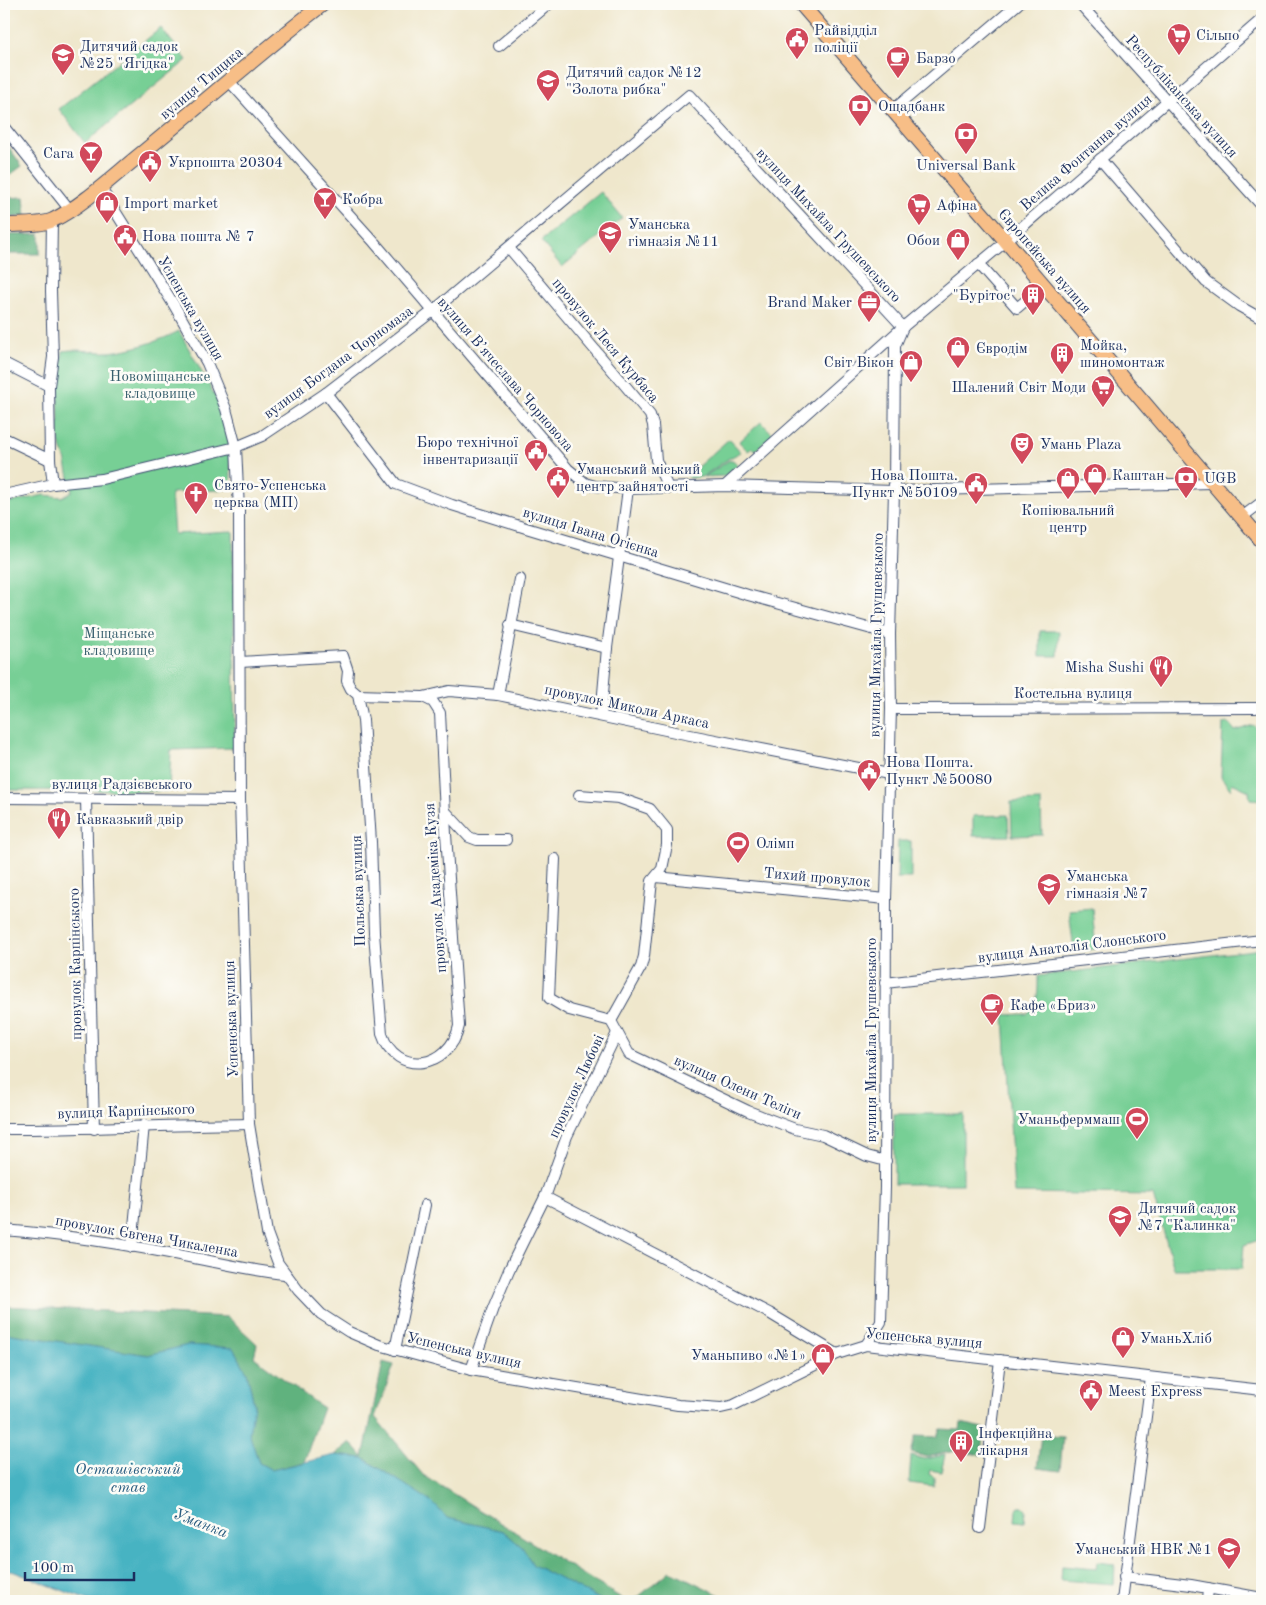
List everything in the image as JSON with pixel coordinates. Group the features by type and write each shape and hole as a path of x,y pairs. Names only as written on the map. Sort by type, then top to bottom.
{"main road":[{"name":"вулиця Тищика","path":"52,220 70,210 100,187 323,4"},
{"name":"Європейська вулиця","path":"801,4 1262,541"},
{"path":"4,225 52,220"}],"street":[{"path":"499,46 549,4"},
{"path":"893,110 1018,4"},
{"name":"Республіканська вулиця","path":"1080,4 1262,206"},
{"name":"Велика Фонтанна вулиця","path":"726,486 903,327 1006,241 1262,19"},
{"name":"вулиця В’ячеслава Чорновола","path":"229,81 374,242 578,478 585,483 595,486 628,489 726,486 894,491 1212,483"},
{"name":"вулиця Богдана Чорномаза","path":"4,495 53,484 102,479 236,448 262,436 326,393 432,311 689,95"},
{"name":"вулиця Михайла Грушевського","path":"689,95 903,327 895,346 894,491 890,634 891,708 885,983 886,1161 882,1322 866,1345"},
{"path":"4,127 70,210"},
{"path":"1100,159 1206,282 1239,306 1262,319"},
{"name":"Успенська вулиця","path":"100,187 207,363 226,409 236,448 239,510 240,800 249,1124 267,1234 273,1252 285,1274 309,1303 334,1324 363,1339 395,1350 472,1370 678,1405 721,1408 734,1405 837,1354 866,1345 1262,1390"},
{"path":"52,220 51,291 53,357 49,386 50,460 53,484"},
{"name":"провулок Леся Курбаса","path":"509,248 650,415 653,425 656,460 668,488"},
{"path":"978,264 1017,308 1044,285"},
{"path":"4,363 49,386"},
{"name":"вулиця Івана Огієнка","path":"326,393 396,484 452,505 618,556 748,595 890,634"},
{"path":"4,438 50,460"},
{"path":"601,716 607,648 628,489"},
{"path":"1242,517 1262,502"},
{"path":"498,695 520,579"},
{"path":"510,626 607,648"},
{"path":"240,662 343,656 348,671 347,681 349,686 358,695"},
{"name":"провулок Миколи Аркаса","path":"358,695 424,697 449,691 498,695 680,734 889,774"},
{"name":"Польська вулиця","path":"358,695 363,720 371,842 374,933 382,1034 388,1047 398,1057 420,1062"},
{"name":"провулок Академіка Кузя","path":"420,1062 428,1061 443,1054 454,1042 459,1026 440,713 433,702 424,697"},
{"name":"Костельна вулиця","path":"891,708 1256,708"},
{"name":"провулок Любові","path":"472,1370 493,1308 509,1270 546,1197 567,1136 609,1047 618,1033 611,1022 641,967 644,956 652,881 662,870 667,846 667,830 650,809 619,798 579,795"},
{"name":"вулиця Радзієвського","path":"4,798 240,800"},
{"name":"провулок Карпінського","path":"86,799 94,1129"},
{"path":"445,811 469,838 477,840 506,840"},
{"path":"555,859 549,998 569,1010 611,1022"},
{"name":"Тихий провулок","path":"656,877 886,899"},
{"name":"вулиця Анатолія Слонського","path":"885,983 1262,940"},
{"name":"вулиця Олени Теліги","path":"618,1033 629,1054 748,1111 795,1129 823,1136 868,1156 886,1161"},
{"name":"вулиця Карпінського","path":"4,1128 94,1129 144,1125 249,1124"},
{"path":"132,1247 144,1125"},
{"path":"546,1197 769,1313 837,1354"},
{"path":"395,1350 425,1205"},
{"name":"провулок Євгена Чикаленка","path":"4,1230 52,1234 194,1258 256,1272 285,1274"},
{"path":"980,1528 1000,1360"},
{"path":"1122,1601 1151,1378"},
{"path":"1124,1577 1208,1588 1262,1598"},
{"path":"1207,1601 1208,1588"}],"green space":[{"path":"161,28 187,60 85,143 59,109"},
{"path":"4,140 22,166 6,178 4,176"},
{"path":"601,192 622,218 562,267 541,241"},
{"path":"24,197 26,216 4,218 4,198"},
{"path":"40,234 40,254 4,254 4,235"},
{"name":"Міщанське кладовище","path":"179,331 219,403 230,439 231,489 171,493 174,534 233,531 235,748 171,750 169,791 4,790 4,504 44,495 62,497 72,492 65,458 59,442 58,379 63,351 117,351 154,342"},
{"path":"761,422 773,434 756,450 752,448 748,451 739,442"},
{"path":"729,439 741,452 702,477 689,478 687,476"},
{"path":"733,460 738,465 724,476 704,477 728,461"},
{"path":"1040,631 1059,631 1058,656 1040,656"},
{"path":"1228,722 1235,731 1253,725 1262,733 1262,800 1250,799 1249,791 1232,783 1231,790 1221,777 1223,723"},
{"path":"1041,801 1042,835 1012,836 1011,802"},
{"path":"1008,815 1009,836 973,836 973,816"},
{"path":"898,841 911,841 911,878 897,878"},
{"path":"1092,908 1096,949 1074,952 1069,910"},
{"name":"Уманьферммаш","path":"1262,949 1262,1239 1244,1245 1242,1269 1174,1269 1153,1195 1014,1193 1004,1015 1027,1014 1031,1010 1037,996 1038,976"},
{"path":"894,1114 963,1114 963,1184 894,1184"},
{"path":"4,1306 228,1317 257,1344 254,1357 323,1408 304,1462 272,1470 259,1463 249,1433 254,1404 247,1372 233,1348 188,1345 148,1355 4,1333"},
{"path":"383,1362 394,1365 375,1417 423,1475 626,1601 603,1601 533,1565 522,1547 503,1531 447,1518 432,1502 363,1458 335,1455 350,1442 363,1457"},
{"path":"961,1423 984,1428 981,1455 955,1451 927,1457 911,1453 916,1436 937,1437 940,1429 960,1430"},
{"path":"1041,1435 1063,1437 1060,1471 1037,1468"},
{"path":"945,1455 941,1472 930,1470 929,1474 934,1477 934,1486 909,1483 911,1456 925,1459"},
{"path":"1019,1507 1023,1507 1026,1510 1025,1522 1015,1521 1016,1510"},
{"path":"1097,1562 1115,1564 1114,1584 1061,1580 1062,1566 1096,1569"},
{"path":"670,1571 675,1573 732,1601 633,1601"}],"water":[{"name":"Осташівський став","path":"4,1333 148,1355 188,1345 233,1348 247,1372 254,1405 249,1433 259,1463 272,1470 335,1455 363,1458 432,1502 447,1518 503,1531 522,1547 533,1565 603,1601 90,1601 4,1568"}],"place":[{"name":"Сільпо","path":"1179,56"},
{"name":"Райвідділ поліції","path":"797,60"},
{"name":"Дитячий садок №25 \"Ягідка\"","path":"63,76"},
{"name":"Барзо","path":"898,79"},
{"name":"Дитячий садок №12 \"Золота рибка\"","path":"548,102"},
{"name":"Ощадбанк","path":"860,127"},
{"name":"Universal Bank","path":"966,155"},
{"name":"Сага","path":"91,174"},
{"name":"Укрпошта 20304","path":"150,183"},
{"name":"Кобра","path":"325,220"},
{"name":"Import market","path":"107,224"},
{"name":"Афіна","path":"919,226"},
{"name":"Уманська гімназія №11","path":"610,254"},
{"name":"Нова пошта № 7","path":"125,257"},
{"name":"Обои","path":"958,261"},
{"name":"\"Бурітос\"","path":"1033,316"},
{"name":"Brand Maker","path":"869,323"},
{"name":"Євродім","path":"958,369"},
{"name":"Мойка, шиномонтаж","path":"1062,375"},
{"name":"Світ Вікон","path":"911,383"},
{"name":"Шалений Світ Моди","path":"1103,408"},
{"name":"Умань Plaza","path":"1022,465"},
{"name":"Бюро технічної інвентаризації","path":"536,472"},
{"name":"Каштан","path":"1095,496"},
{"name":"Уманський міський центр зайнятості","path":"558,499"},
{"name":"UGB","path":"1186,499"},
{"name":"Копіювальний центр","path":"1068,500"},
{"name":"Нова Пошта. Пункт №50109","path":"976,505"},
{"name":"Свято-Успенська церква (МП)","path":"196,515"},
{"name":"Мisha Sushi","path":"1161,688"},
{"name":"Нова Пошта. Пункт №50080","path":"869,792"},
{"name":"Кавказький двір","path":"59,840"},
{"name":"Олімп","path":"738,864"},
{"name":"Уманська гімназія №7","path":"1049,906"},
{"name":"Кафе «Бриз»","path":"992,1026"},
{"name":"Уманьферммаш","path":"1137,1140"},
{"name":"Дитячий садок №7 \"Калинка\"","path":"1120,1238"},
{"name":"УманьХліб","path":"1123,1359"},
{"name":"Уманьпиво «№1»","path":"823,1376"},
{"name":"Meest Express","path":"1091,1412"},
{"name":"Інфекційна лікарня","path":"961,1463"},
{"name":"Уманський НВК №1","path":"1229,1570"}],"park label":[{"name":"Новоміщанське кладовище","path":"160,384"}],"water label":[{"name":"Уманка","path":"201,1522"}]}
